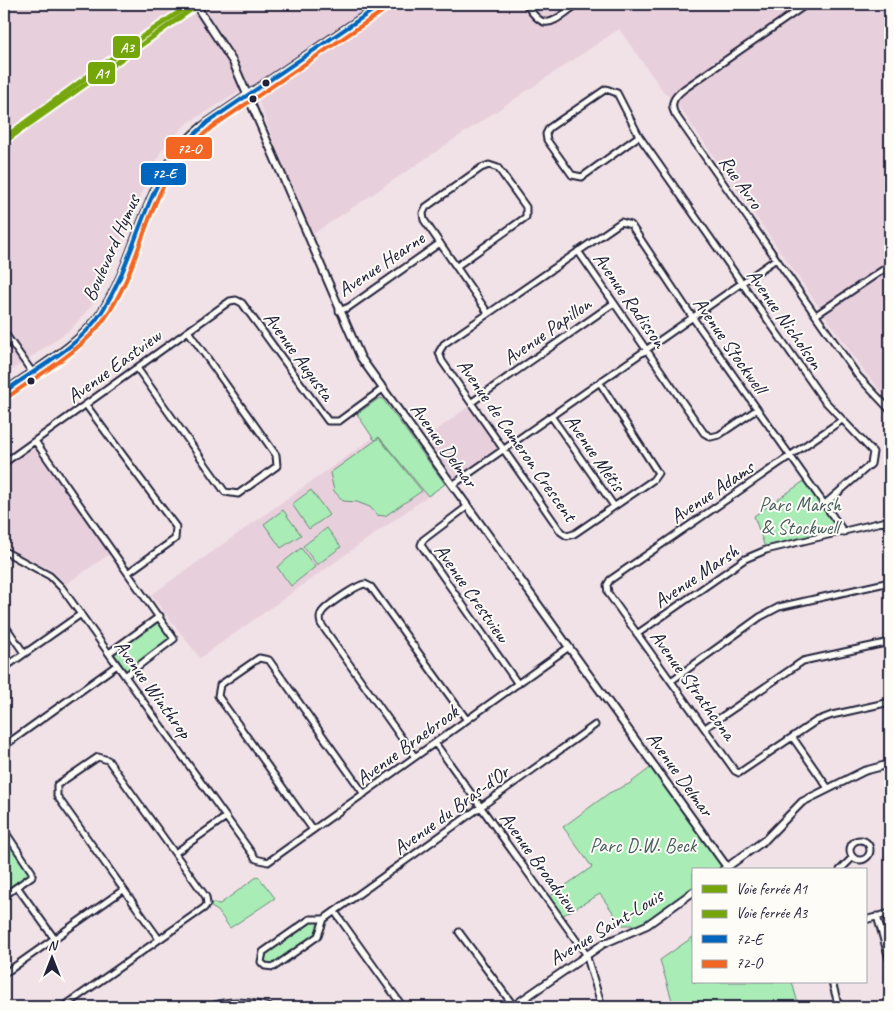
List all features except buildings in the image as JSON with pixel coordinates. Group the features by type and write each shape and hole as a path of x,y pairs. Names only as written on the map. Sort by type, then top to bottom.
{"street":[{"name":"Avenue Delmar","path":"195,4 230,58 361,358 454,484 725,868"},
{"name":"Boulevard Hymus","path":"4,392 81,336 102,312 162,175 177,150 194,132 382,4"},
{"path":"526,4 536,19 543,23 550,22 578,4"},
{"name":"Rue Avro","path":"807,4 684,89 675,97 672,103 675,114 858,376 890,410"},
{"name":"Avenue Nicholson","path":"639,136 582,176 577,177 572,175 547,140 546,134 549,128 606,89 618,93 639,136 823,399 873,452 874,457 871,464 825,504"},
{"path":"457,266 526,217 526,207 498,168 489,165 481,168 426,207 423,212 424,220 488,313"},
{"name":"Avenue Stockwell","path":"578,251 621,222 631,225 756,410 844,532"},
{"name":"Avenue Hearne","path":"340,311 349,307 440,243"},
{"name":"Avenue Radisson","path":"439,352 444,344 578,251 704,433 711,437 719,435 756,410"},
{"path":"454,484 648,351 776,260"},
{"path":"816,316 890,265"},
{"name":"Avenue Eastview","path":"4,462 230,301 236,300 242,303"},
{"name":"Avenue Papillon","path":"472,402 614,302"},
{"name":"Avenue Augusta","path":"242,303 328,421 339,421 384,388"},
{"path":"137,368 225,492 238,494 261,479 277,466 276,455 188,331"},
{"path":"4,332 32,372"},
{"name":"Avenue de Cameron Crescent","path":"439,352 442,361 561,532 567,536 574,534 653,480 658,473 600,383"},
{"path":"86,405 176,527 175,540 128,572"},
{"name":"Avenue Métis","path":"551,416 614,506"},
{"name":"Avenue Adams","path":"608,593 607,585 610,580 842,420"},
{"path":"35,441 160,616 174,639 125,676"},
{"name":"Avenue Crestview","path":"468,506 423,540 421,545 518,684"},
{"path":"888,521 890,530"},
{"name":"Avenue Marsh","path":"637,634 745,559 766,550 888,521"},
{"name":"Avenue Winthrop","path":"4,551 56,580 256,859 261,862"},
{"path":"671,681 760,617 779,607 890,582"},
{"path":"415,757 321,624 320,617 322,611 360,585 365,584 371,587 467,720"},
{"name":"Avenue Strathcona","path":"608,593 735,771 739,773 743,771 793,738"},
{"path":"4,668 81,614"},
{"path":"109,653 160,616"},
{"path":"4,624 24,653"},
{"path":"705,728 803,661 890,642"},
{"name":"Avenue Braebrook","path":"261,862 268,862 569,647"},
{"path":"313,830 218,696 220,686 232,676 258,658 269,660 364,794"},
{"path":"4,746 117,665"},
{"path":"828,788 793,738 816,721 832,714 890,702"},
{"name":"Avenue du Bras-d'Or","path":"324,920 310,920 304,923 263,952 261,962 265,966 274,967 318,936 324,920 595,725"},
{"name":"Avenue Broadview","path":"435,743 586,954 602,1007"},
{"path":"63,1007 160,939 204,908 207,904 206,897 108,760 98,756 57,785 57,796 160,939"},
{"path":"727,868 765,840 802,802 864,771 890,764"},
{"path":"175,853 226,817"},
{"path":"4,830 32,872 32,876 18,888 4,896"},
{"path":"858,840 867,842 870,852 867,858 860,860 853,857 849,849 852,843 858,840"},
{"path":"842,868 853,857"},
{"path":"18,888 54,938"},
{"path":"4,974 123,890"},
{"name":"Avenue Saint-Louis","path":"512,1007 586,954 603,944 647,925 692,893"},
{"path":"335,912 403,1007"},
{"path":"866,920 890,913"},
{"path":"878,916 890,962"},
{"path":"459,932 510,1001 512,1007"},
{"path":"833,984 839,1007"},
{"path":"208,1007 230,1002 250,1002 269,1007"}],"shaded area":[{"path":"4,4 890,4 890,402 864,371 679,107 663,91 619,29 310,236 252,84 186,124 161,151 92,305 71,329 4,376"},
{"path":"468,407 497,448 454,478 426,438"},
{"path":"379,437 428,496 200,658 151,595 373,438 375,440"},
{"path":"34,449 110,554 66,584 53,571 4,546 4,468 28,451"}],"green space":[{"path":"382,398 445,484 428,496 379,437 375,440 373,438 357,414"},
{"path":"379,438 422,491 385,516 377,515 370,507 357,502 343,501 334,491 330,473"},
{"name":"Parc Marsh & Stockwell","path":"807,479 844,532 766,550 754,516"},
{"path":"311,490 329,515 309,529 292,504"},
{"path":"283,510 301,535 281,548 264,524"},
{"path":"327,528 341,547 317,565 303,546"},
{"path":"301,548 315,567 291,586 277,567"},
{"path":"157,620 170,638 127,671 113,652"},
{"name":"Parc D.W. Beck","path":"653,766 727,867 692,868 692,893 647,925 622,925 600,894 560,917 546,899 592,867 563,827 609,793 629,784"},
{"path":"4,830 32,876 4,896"},
{"path":"258,876 275,898 230,928 218,911 211,907 212,903 220,904"},
{"path":"310,919 324,919 318,936 274,967 261,962 263,952"},
{"path":"692,938 692,984 793,984 799,1007 674,1007 660,960"}],"rail line":[{"name":"A3","path":"4,138 130,45 191,4"},
{"name":"A1","path":"4,142 199,4"}],"transit line":[{"name":"72-E","path":"4,392 69,347 81,337 101,313 120,277 150,200 177,152 208,122 382,4"},
{"name":"72-O","path":"8,397 72,352 105,318 126,281 164,184 179,160 192,145 212,127 386,9"}]}
